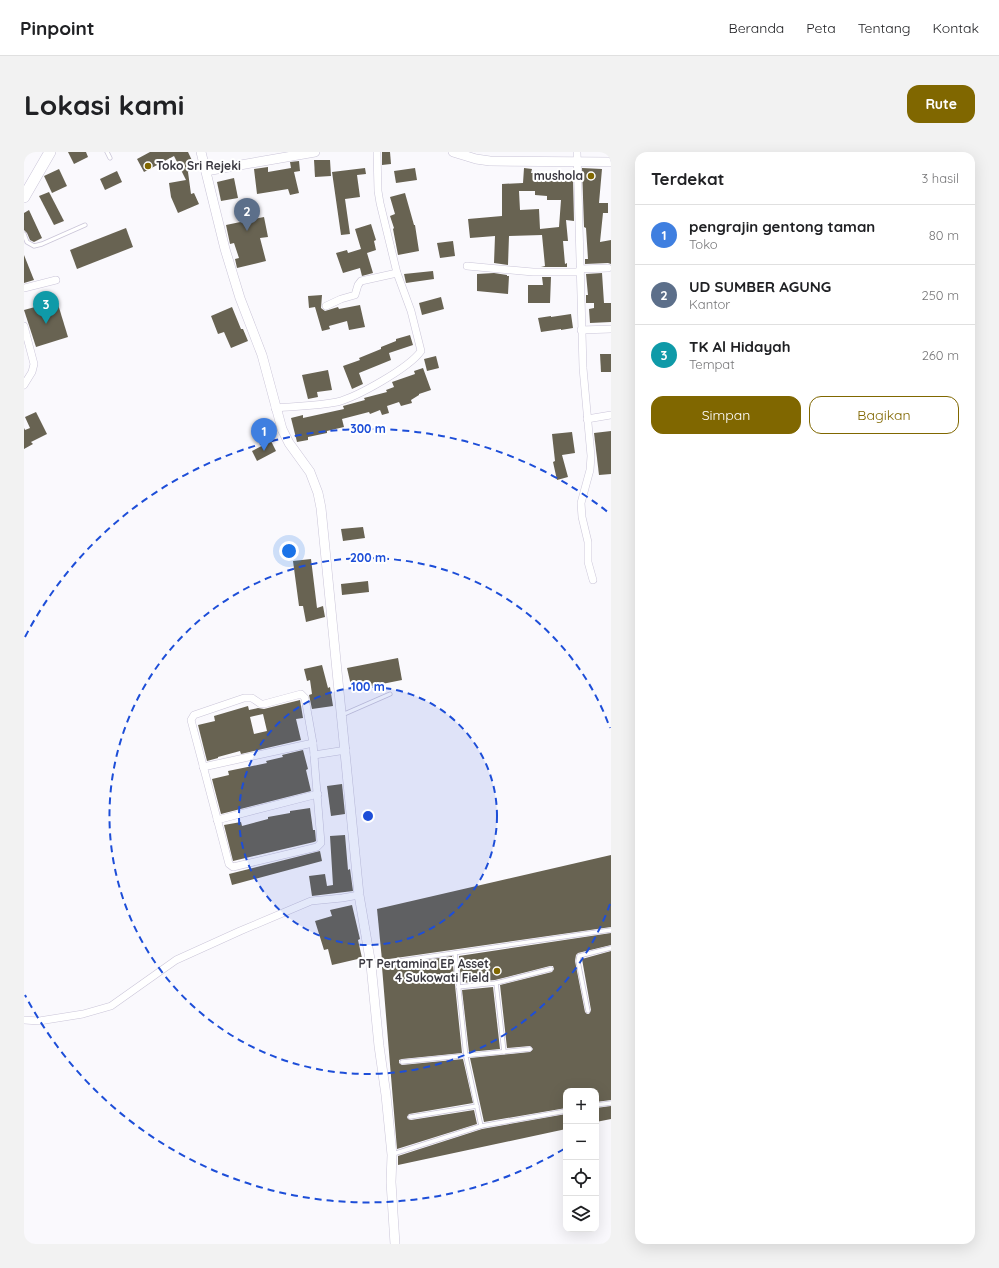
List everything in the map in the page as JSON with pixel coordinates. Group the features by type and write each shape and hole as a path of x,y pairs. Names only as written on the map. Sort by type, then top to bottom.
{"main road":[{"path":"24,197 50,152"}],"street":[{"path":"201,152 225,249 240,298 262,356 275,408 282,429 289,443 310,472 318,493 321,508 346,750 359,895 371,965 392,1155 395,1244"},
{"path":"206,171 315,152"},
{"path":"275,408 322,404 338,401 359,393 407,366 421,351 411,311 398,273 380,203 377,152"},
{"path":"453,152 476,159 490,161 611,162"},
{"path":"577,152 582,368 591,456 590,470 581,503 582,517 588,542 588,562 593,580"},
{"path":"467,266 533,272 580,271 608,268"},
{"path":"326,306 341,299 355,295 361,281 398,273"},
{"path":"24,288 56,280"},
{"path":"24,326 34,364 32,372 24,385"},
{"path":"581,330 611,329"},
{"path":"587,419 611,415"},
{"path":"299,694 304,695 314,755 318,794 320,846 233,867 229,864 203,767 192,723 192,717 244,698 252,698 261,704 264,704 299,694"},
{"path":"203,767 313,743"},
{"path":"314,755 346,750"},
{"path":"217,820 318,794"},
{"path":"24,1020 39,1021 83,1014 111,1006 176,960 240,931 311,901 359,895"}],"lane":[{"path":"107,152 110,158"},
{"path":"24,234 27,242 34,246 85,225"},
{"path":"342,715 390,694"},
{"path":"371,965 611,930"},
{"path":"588,1011 578,961 579,956 611,948"},
{"path":"454,953 466,1057 481,1126"},
{"path":"458,987 496,983 551,969"},
{"path":"496,983 504,1052"},
{"path":"402,1062 466,1057 530,1049"},
{"path":"599,1104 611,1102"},
{"path":"410,1117 477,1106"},
{"path":"392,1155 481,1126 563,1112"}],"building":[{"path":"68,152 86,152 88,157 74,164"},
{"path":"150,152 188,152 196,169 188,172 191,194 194,193 199,204 178,213 171,197 169,183 186,180 174,156 144,172 137,159"},
{"path":"382,152 390,152 391,164 382,165"},
{"path":"314,160 330,160 331,176 315,177"},
{"path":"299,161 300,171 294,172 299,193 290,195 288,189 257,194 254,169 268,167 268,172 291,168 290,162"},
{"path":"365,168 366,174 357,175 360,197 345,199 350,234 341,235 332,172"},
{"path":"415,168 417,180 396,183 394,171"},
{"path":"524,168 532,169 531,173 544,173 544,177 573,177 574,221 566,220 568,241 563,241 565,264 567,263 567,267 541,267 545,266 542,235 509,236 508,265 494,263 495,236 470,238 468,219 502,216 502,184 523,183","holes":["519,191 535,191 535,195 547,196 547,200 561,200 559,227 540,229 539,209 520,210"]},
{"path":"582,168 602,169 599,203 608,203 608,213 603,213 600,242 611,240 611,264 585,264 585,259 588,259 586,228 584,227"},
{"path":"59,169 67,186 52,193 44,176"},
{"path":"117,171 122,182 105,190 100,179"},
{"path":"234,178 238,198 221,201 217,182"},
{"path":"49,192 64,221 54,225 39,196"},
{"path":"405,193 415,225 419,251 398,255 394,228 390,216 395,214 390,197"},
{"path":"29,210 42,238 34,242 30,240 24,230 24,213"},
{"path":"264,217 268,237 260,238 266,261 237,268 235,259 239,258 234,243 230,244 226,225"},
{"path":"371,224 376,240 374,241 376,250 367,253 373,273 362,276 360,268 343,273 336,253 347,250 348,253 361,249 355,229"},
{"path":"126,228 133,247 77,269 70,250"},
{"path":"453,241 455,256 440,258 437,243"},
{"path":"24,255 34,280 24,283"},
{"path":"433,271 434,279 406,283 404,274"},
{"path":"494,273 509,276 508,294 477,291 477,274"},
{"path":"602,273 604,303 611,303 611,322 590,323 589,309 594,308 594,303 586,303 586,295 588,295 586,274"},
{"path":"542,277 551,277 550,303 528,303 528,285 543,285"},
{"path":"322,295 321,308 325,311 338,307 339,309 360,305 365,327 349,330 347,321 329,326 330,329 322,331 315,307 309,308 308,296"},
{"path":"441,297 444,309 422,315 419,303"},
{"path":"57,301 68,337 36,347 24,310"},
{"path":"232,307 241,329 243,329 248,341 231,348 224,332 218,334 211,316"},
{"path":"571,314 573,328 541,332 538,318"},
{"path":"410,335 413,345 389,353 391,360 359,373 363,384 352,389 343,366 360,360 359,358 381,349 381,347 396,341 396,339"},
{"path":"600,354 611,354 611,372 601,372"},
{"path":"436,356 439,368 427,371 424,359"},
{"path":"423,368 431,390 419,394 411,400 412,403 401,406 399,402 387,406 389,413 382,415 380,410 370,414 369,412 342,419 344,427 327,431 327,433 308,437 308,440 297,442 291,418 303,415 303,418 344,409 343,406 365,400 364,398 387,392 386,390 394,387 392,382 415,374 414,371"},
{"path":"328,370 332,390 317,392 318,397 308,399 302,375"},
{"path":"36,412 47,434 31,442 33,444 24,449 24,428 25,430 30,428 25,417"},
{"path":"611,431 611,474 599,475 594,433"},
{"path":"572,432 575,453 562,455 568,477 557,480 553,462 555,461 552,434"},
{"path":"271,441 276,451 257,461 252,451"},
{"path":"363,527 365,538 343,541 341,529"},
{"path":"311,559 317,608 323,606 325,617 306,622 303,606 299,606 293,561"},
{"path":"368,581 369,592 342,595 341,584"},
{"path":"398,658 402,680 352,690 347,668"},
{"path":"322,665 328,688 330,687 333,706 312,709 309,695 312,694 310,680 307,681 304,669"},
{"path":"300,700 303,718 296,719 301,740 241,754 240,751 207,761 198,725 215,721 214,716 248,706 249,710 258,708 264,709","holes":["263,714 267,731 254,734 250,717"]},
{"path":"303,750 308,769 306,770 311,791 221,814 212,779 229,775 228,771 267,763 266,761 283,757 282,755"},
{"path":"342,784 345,814 331,816 327,786"},
{"path":"310,808 316,841 233,861 224,825 241,822 242,826 268,819 268,817 290,813 290,811"},
{"path":"345,835 348,870 350,869 353,891 312,896 309,876 325,874 327,886 333,885 330,836"},
{"path":"320,851 322,861 232,885 229,874"},
{"path":"611,855 611,927 382,960 377,909"},
{"path":"352,905 360,939 358,940 362,958 332,965 328,949 324,950 315,921 332,916 330,910"},
{"path":"611,933 611,945 578,953 575,961 585,1012 589,1014 591,1010 582,959 611,951 611,1100 599,1102 599,1088 563,1088 563,1109 484,1122 470,1058 530,1052 533,1049 530,1046 507,1048 500,985 552,972 554,969 553,966 550,966 495,980 461,983 459,956"},
{"path":"452,956 462,1053 402,1059 399,1060 399,1063 402,1065 463,1059 473,1103 409,1114 407,1117 411,1120 474,1110 477,1124 397,1149 382,967"},
{"path":"493,987 500,1049 469,1052 462,990"},
{"path":"611,1106 611,1119 599,1121 599,1108"},
{"path":"563,1115 563,1130 398,1165 398,1156 482,1129"}],"place":[{"name":"Toko Sri Rejeki","path":"148,166"},
{"name":"mushola","path":"591,176"},
{"name":"UD SUMBER AGUNG","path":"247,231"},
{"name":"TK Al Hidayah","path":"46,324"},
{"name":"pengrajin gentong taman","path":"264,451"},
{"name":"PT Pertamina EP Asset 4 Sukowati Field","path":"497,971"}]}
